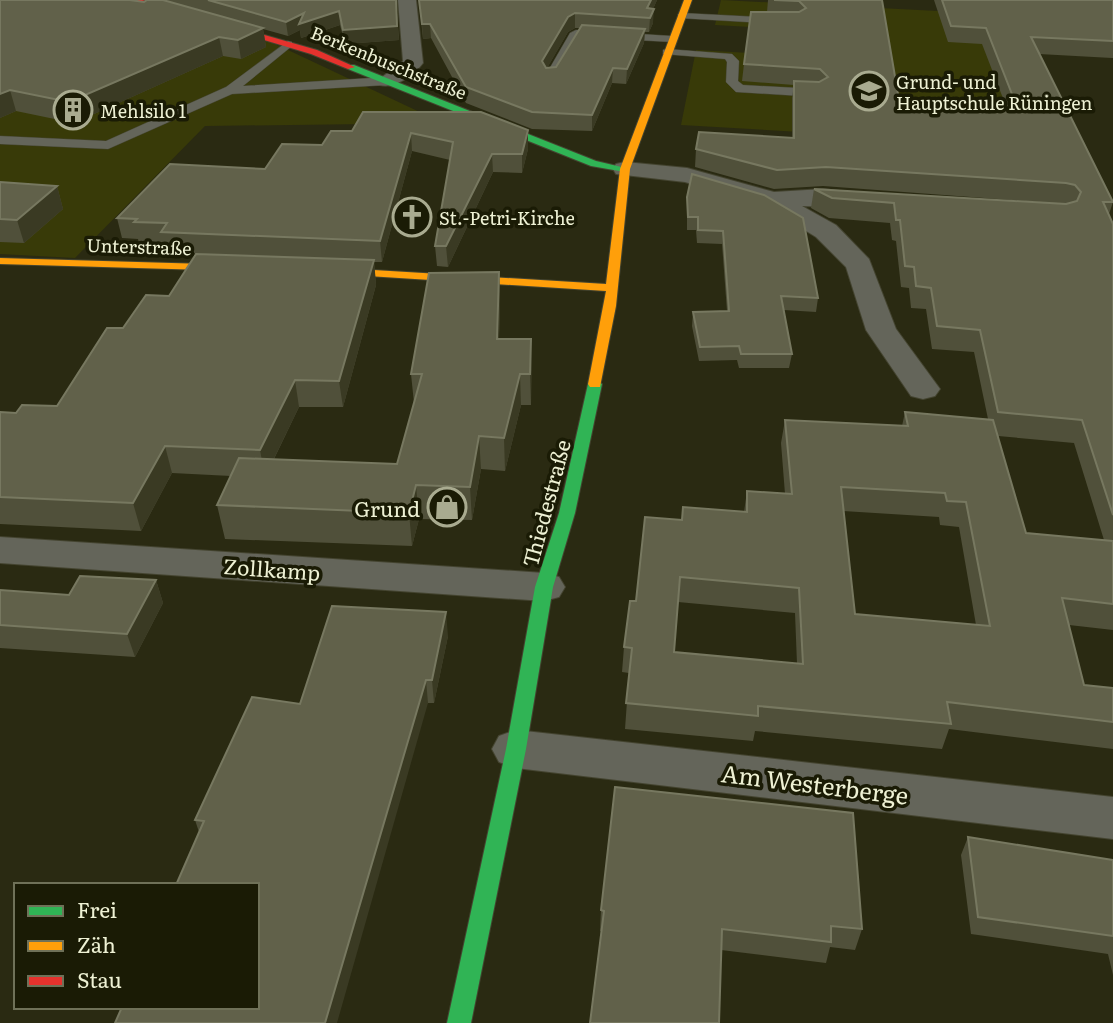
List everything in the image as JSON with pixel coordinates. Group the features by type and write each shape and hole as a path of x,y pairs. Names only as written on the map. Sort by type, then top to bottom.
{"street":[{"name":"Berkenbuschstraße","path":"134,0 288,44 594,164 625,169"},
{"path":"387,81 412,63 407,0"},
{"name":"Thiedestraße","path":"459,1023 516,749 544,587 567,513 603,345 625,169 688,0"},
{"path":"625,169 687,175 773,200 825,231 859,265 881,330 923,389"},
{"path":"773,200 823,197 893,202"},
{"name":"Unterstraße","path":"0,261 251,268"},
{"path":"307,270 612,288"},
{"name":"Zollkamp","path":"0,550 544,587"},
{"name":"Am Westerberge","path":"516,749 1113,818"}],"lane":[{"path":"682,16 797,22"},
{"path":"550,78 576,33 727,57 733,61 732,82 740,89 817,93"},
{"path":"0,140 108,145 230,90 288,44"},
{"path":"230,90 387,81"}],"shaded area":[{"path":"0,0 271,42 443,123 205,126 75,258 0,254"},
{"name":"Grund- und Hauptschule Rüningen","path":"721,0 1016,15 1075,148 681,125 696,50 803,56 803,30 715,25"}],"building":[{"path":"0,0 163,0 263,28 238,40 219,37 69,102 10,90 0,94"},
{"path":"208,0 396,0 397,26 343,30 339,11 299,24 304,13 286,22"},
{"path":"419,0 651,0 647,8 654,9 650,18 575,13 568,17 542,61 546,68 556,67 582,25 645,29 627,69 613,68 592,115 532,112 466,87 430,24 422,24"},
{"path":"774,0 882,0 899,100 1017,107 986,28 951,26 942,0 1113,0 1113,41 1031,37 1113,202 1103,202 1113,224 1113,515 1082,420 998,412 980,330 937,326 931,288 916,286 914,267 905,266 900,220 896,220 894,203 832,198 814,189 1066,204 1077,201 1081,192 1075,185 1066,183 826,167 777,170 696,149 699,132 794,138 794,81 819,82 828,77 820,69 744,64 751,12 799,12 806,8 799,1"},
{"path":"363,112 481,112 528,130 522,154 492,154 446,246 435,246 453,142 411,133 380,241 161,232 167,223 134,222 137,219 117,218 170,164 265,169 282,144 322,145 331,131 352,131"},
{"path":"692,174 764,195 803,218 818,298 781,296 792,354 741,354 739,346 700,347 693,312 729,311 723,231 698,230 698,217 688,217 687,197"},
{"path":"0,182 57,186 17,220 0,219"},
{"path":"196,254 374,260 339,381 295,380 260,450 165,446 133,503 0,497 0,412 16,413 22,405 57,406 107,328 123,328 146,295 169,296"},
{"path":"499,272 497,339 531,339 530,374 520,374 504,438 479,436 470,487 416,485 409,513 217,505 239,458 397,464 422,374 411,374 429,273"},
{"path":"905,412 993,420 1026,533 1113,541 1113,604 1062,598 1084,685 1113,688 1113,722 947,702 951,724 758,706 758,716 626,703 632,648 624,647 630,601 636,601 645,517 682,520 683,507 747,512 747,491 792,494 785,420 908,426","holes":["841,487 945,493 947,501 966,502 990,626 855,614","680,577 799,588 803,664 674,652"]},
{"path":"80,576 156,580 127,634 0,625 0,590 69,595"},
{"path":"332,606 446,612 432,680 426,680 325,1023 115,1023 121,1009 259,1009 259,883 177,883 204,821 195,820 252,697 300,704"},
{"path":"615,787 853,813 862,929 831,926 831,942 722,929 719,1023 590,1023 604,911 601,910"},
{"path":"968,837 1113,860 1113,936 978,917"}],"traffic: fast":[{"path":"351,67 594,164 625,169"},
{"path":"459,1023 516,749 544,587 567,513 595,384"}],"traffic: slow":[{"path":"595,384 610,306 625,169 688,0"},
{"path":"0,261 240,268"},
{"path":"324,271 612,288"}],"traffic: jam":[{"path":"134,0 314,52 351,67"}],"place":[{"name":"Grund- und Hauptschule Rüningen","path":"869,91"},
{"name":"Mehlsilo 1","path":"73,110"},
{"name":"St.-Petri-Kirche","path":"412,217"},
{"name":"Grund","path":"447,507"}]}
